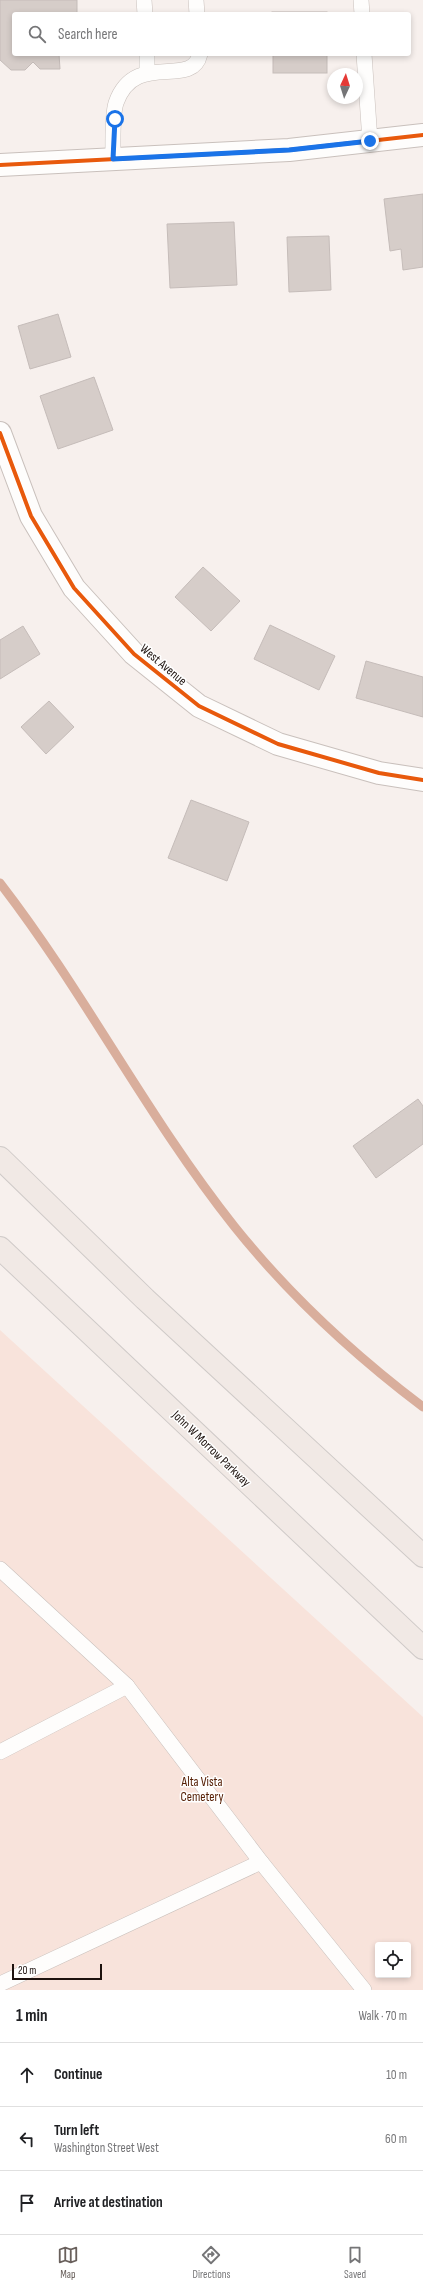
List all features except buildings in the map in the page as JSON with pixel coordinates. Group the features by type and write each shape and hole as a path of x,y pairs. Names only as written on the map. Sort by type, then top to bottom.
{"main road":[{"path":"0,1158 144,1299 423,1556"},
{"name":"John W Morrow Parkway","path":"0,1248 423,1648"}],"street":[{"path":"0,165 289,150 423,135"},
{"name":"West Avenue","path":"0,433 31,516 74,588 134,654 199,706 278,744 379,773 423,780"}],"lane":[{"path":"144,0 145,12"},
{"path":"196,0 197,12"},
{"path":"361,0 362,12"},
{"path":"147,56 147,72"},
{"path":"113,159 116,104 128,81 147,72 184,71 195,66 199,56"},
{"path":"364,56 370,141"},
{"path":"0,1569 127,1686 261,1862 364,1990"},
{"path":"0,1752 127,1686"},
{"path":"0,1984 261,1862"}],"green space":[{"name":"Alta Vista Cemetery","path":"0,1330 423,1717 423,1990 0,1990"}],"waterway":[{"path":"0,883 31,925 89,1011 173,1142 234,1226 300,1300 347,1345 423,1407"}],"cycle path":[{"path":"0,165 289,150 423,135"},
{"path":"0,433 31,516 74,588 134,654 199,706 278,744 379,773 423,780"}],"route":[{"path":"115,119 113,159 289,150 370,141"}]}
